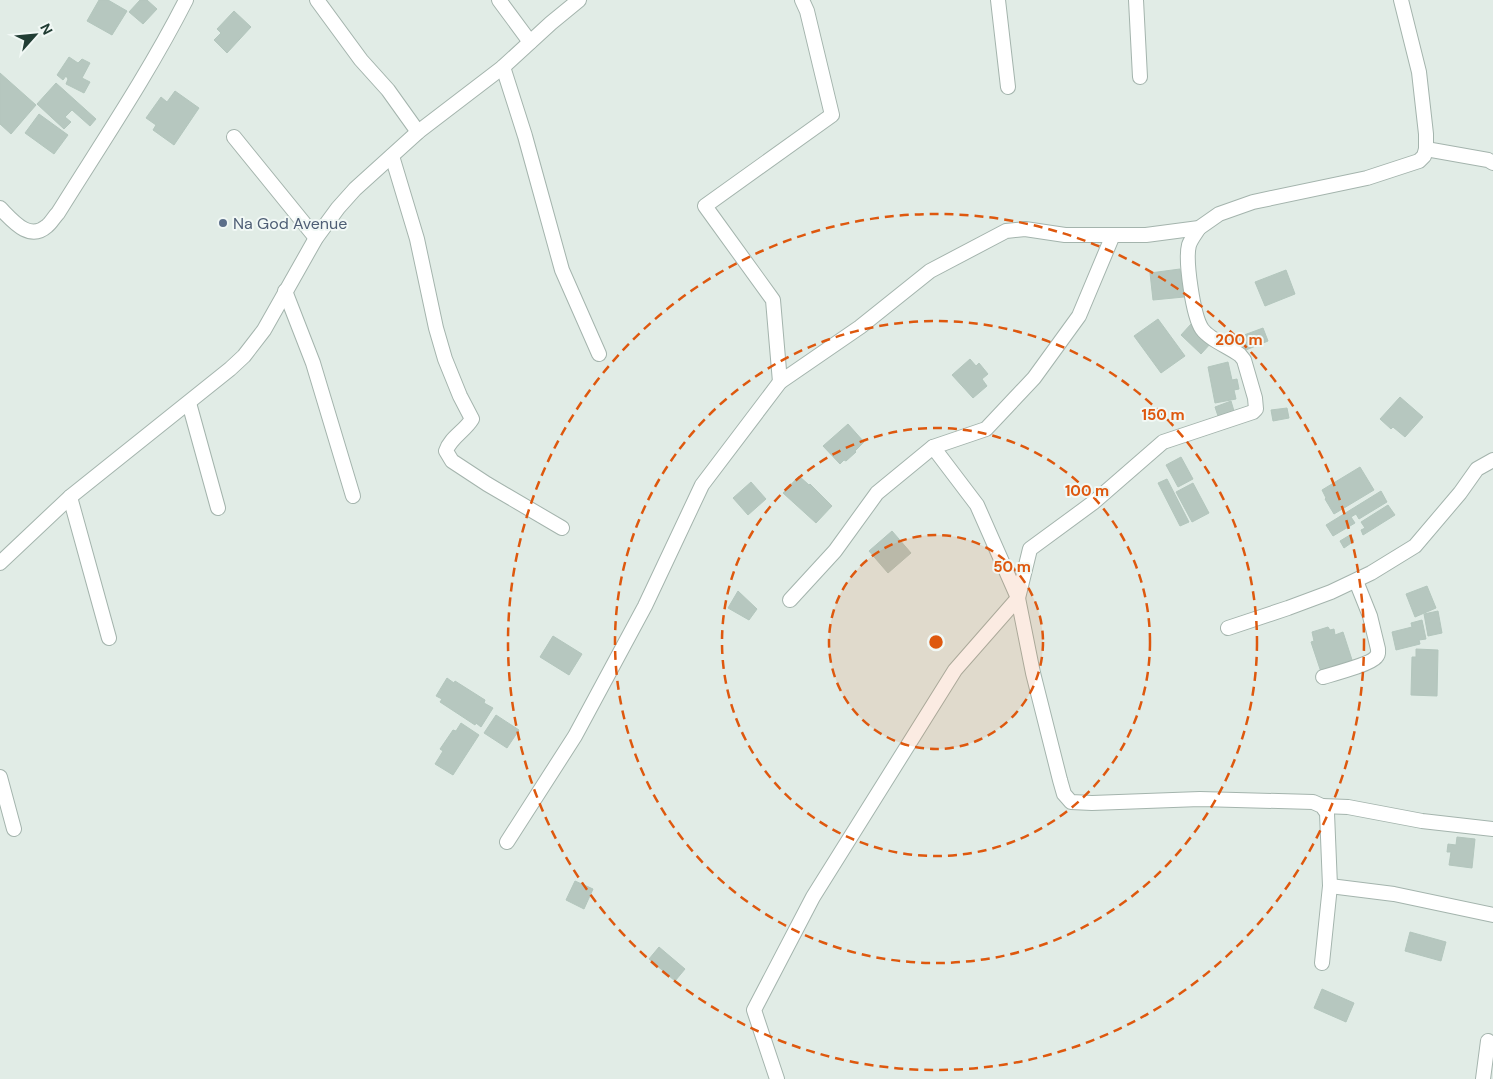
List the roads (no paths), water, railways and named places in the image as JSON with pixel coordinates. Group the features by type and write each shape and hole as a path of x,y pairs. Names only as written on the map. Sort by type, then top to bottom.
{"street":[{"path":"0,208 16,225 25,230 36,232 46,227 58,214 172,28 186,0"},
{"path":"317,0 361,60 388,90 418,132"},
{"path":"499,0 530,42"},
{"path":"0,563 70,498 244,356 264,330 316,238 355,189 418,132 503,67 579,0"},
{"path":"780,382 773,300 705,206 832,116 807,11 802,0"},
{"path":"998,0 1008,87"},
{"path":"1136,0 1140,77"},
{"path":"777,1079 754,1010 813,897 956,670 1018,598 1030,549 1094,502 1163,442 1253,412 1256,409 1255,398 1244,360 1240,355 1207,334 1201,328 1197,318 1194,306 1189,245 1199,228 1219,214 1253,202 1367,178 1412,164 1424,156 1426,134 1419,72 1401,0"},
{"path":"503,67 525,136 562,270 599,354"},
{"path":"234,137 316,238"},
{"path":"1426,149 1488,160 1493,163"},
{"path":"392,156 417,239 436,328 445,359 472,419 468,426 448,444 446,451 452,461 459,466 562,528"},
{"path":"506,842 575,736 645,606 702,484 780,382 860,327 930,271 1006,231 1025,229 1065,234 1146,235 1199,228"},
{"path":"790,600 835,551 877,493 933,447 986,429 1034,378 1079,316 1113,235"},
{"path":"285,290 317,372 353,496"},
{"path":"188,403 218,508"},
{"path":"933,447 977,505 1018,598 1033,673 1060,780 1064,794 1071,802 1200,799 1313,802 1322,806 1348,807 1422,820 1493,829"},
{"path":"1228,628 1331,592 1371,574 1415,546 1478,469 1493,460"},
{"path":"70,498 109,638"},
{"path":"1323,677 1361,665 1375,658 1378,654 1370,616 1356,580"},
{"path":"0,777 14,829"},
{"path":"1322,806 1327,813 1330,886 1322,963"},
{"path":"1330,886 1394,894 1493,915"},
{"path":"1482,1079 1488,1041"}],"place":[{"name":"Na God Avenue","path":"223,223"}]}
